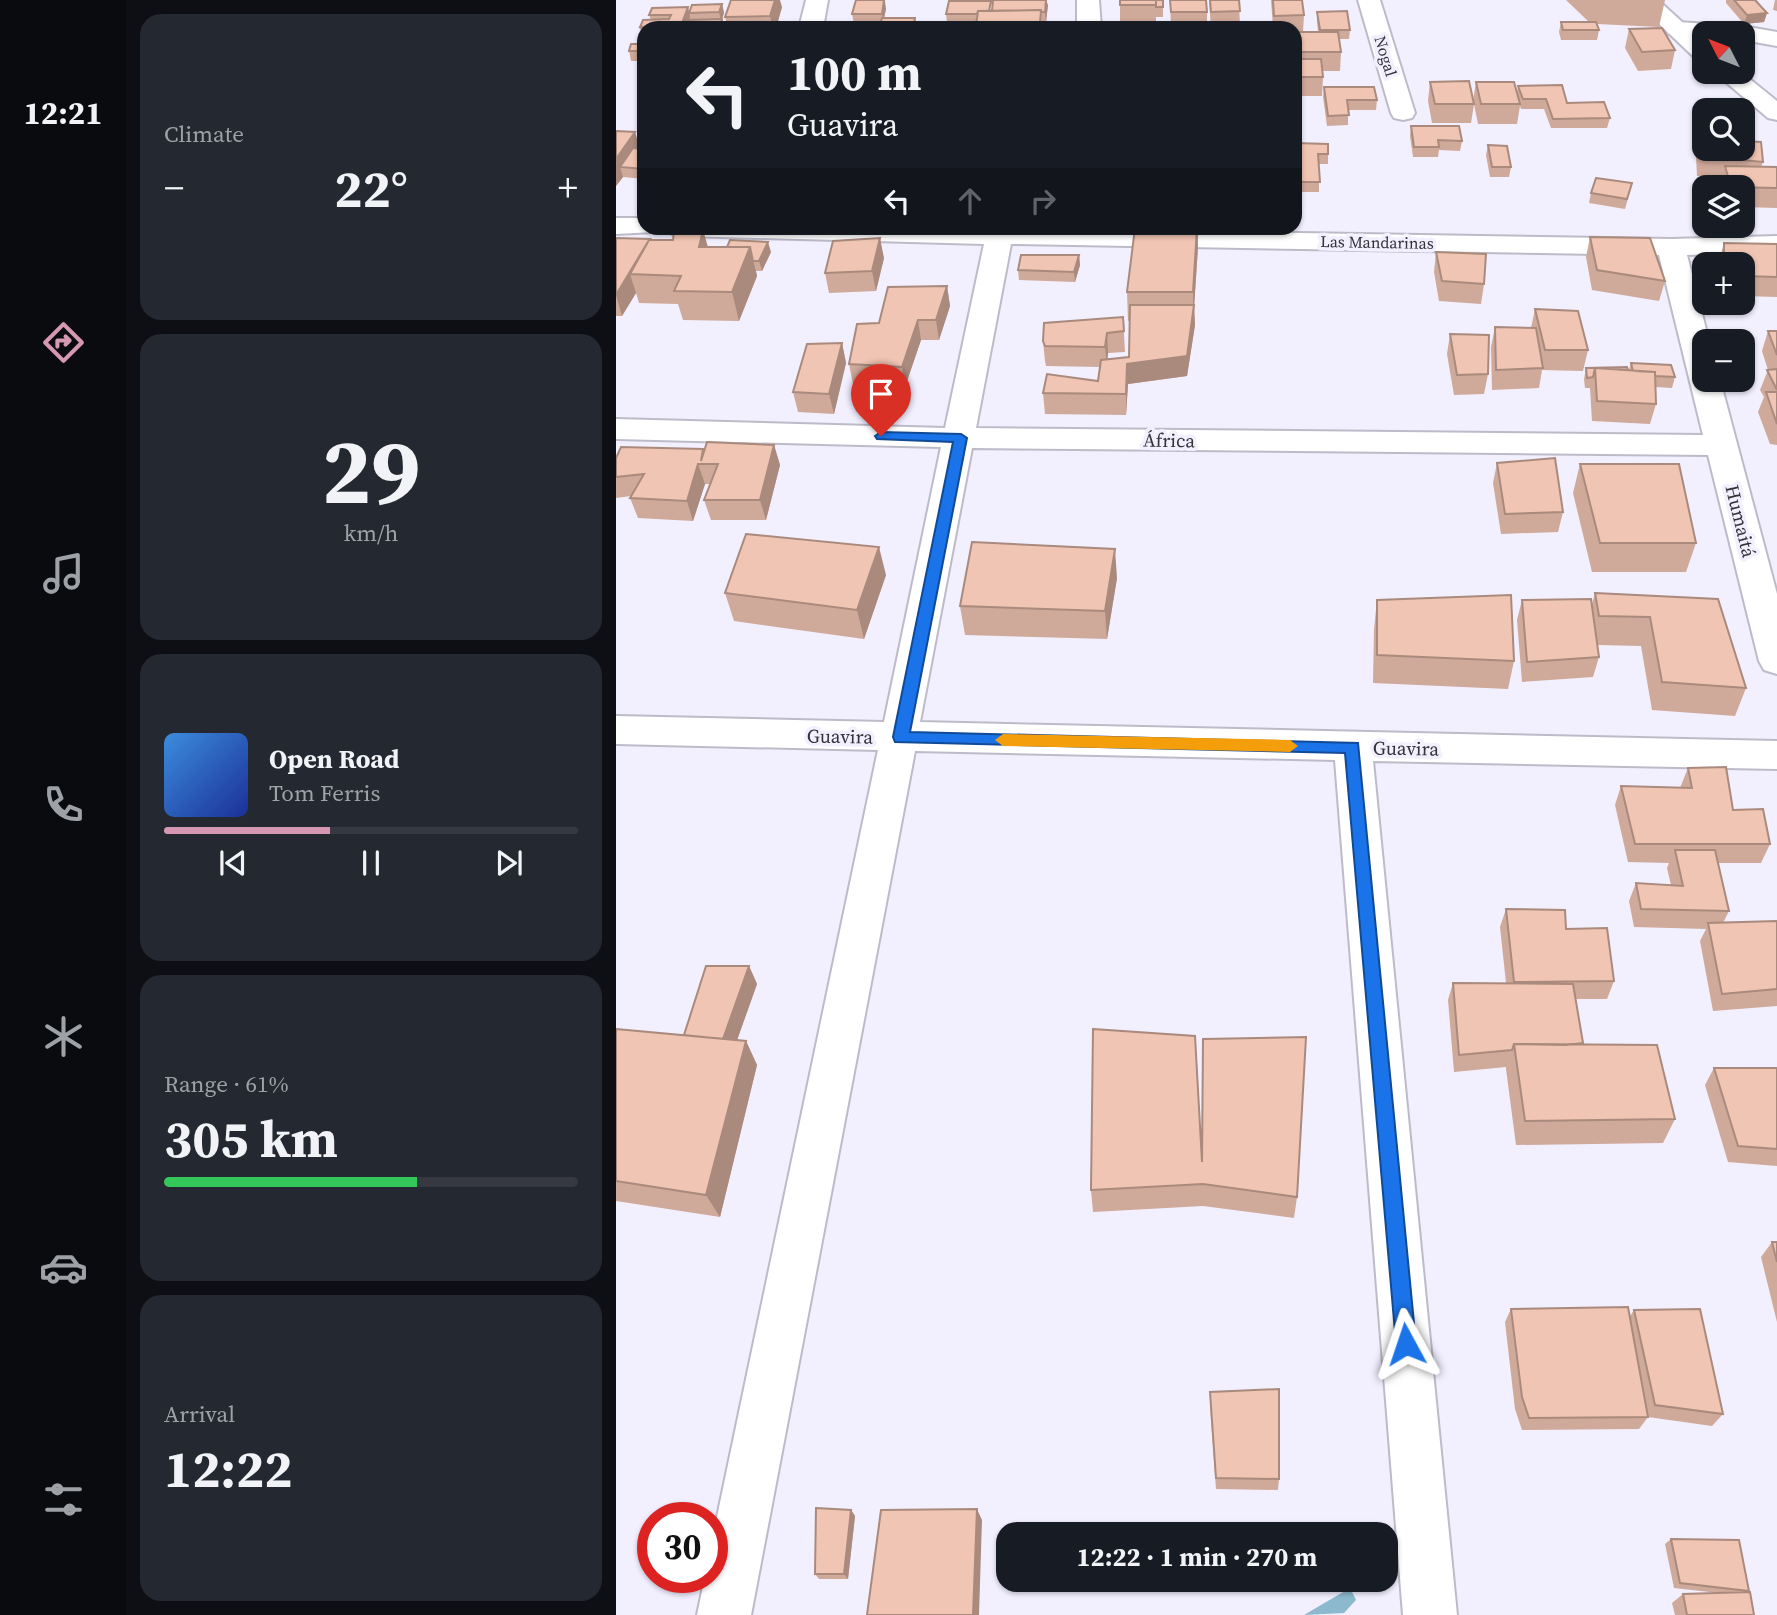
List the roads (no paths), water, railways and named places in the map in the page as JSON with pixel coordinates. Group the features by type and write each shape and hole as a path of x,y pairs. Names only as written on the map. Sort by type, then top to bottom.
{"street":[{"path":"812,21 817,0"},
{"path":"1088,0 1089,21"},
{"name":"Nogal","path":"1369,0 1403,113"},
{"path":"1645,0 1692,43"},
{"path":"1671,0 1695,21"},
{"path":"1677,29 1692,30"},
{"path":"1755,35 1777,38"},
{"path":"1755,71 1777,89"},
{"path":"1741,84 1777,113"},
{"path":"616,226 637,226"},
{"name":"Las Mandarinas","path":"959,235 1671,247 1777,244"},
{"path":"724,1615 961,438 999,236"},
{"name":"Humaitá","path":"1671,247 1692,329"},
{"name":"Humaitá","path":"1708,392 1777,661"},
{"name":"África","path":"616,429 961,438 1722,445"},
{"name":"Guavira","path":"616,730 1353,748 1777,755"},
{"path":"1353,748 1430,1615"}],"water":[{"path":"1343,1592 1352,1592 1356,1600 1344,1613 1304,1615"}]}
